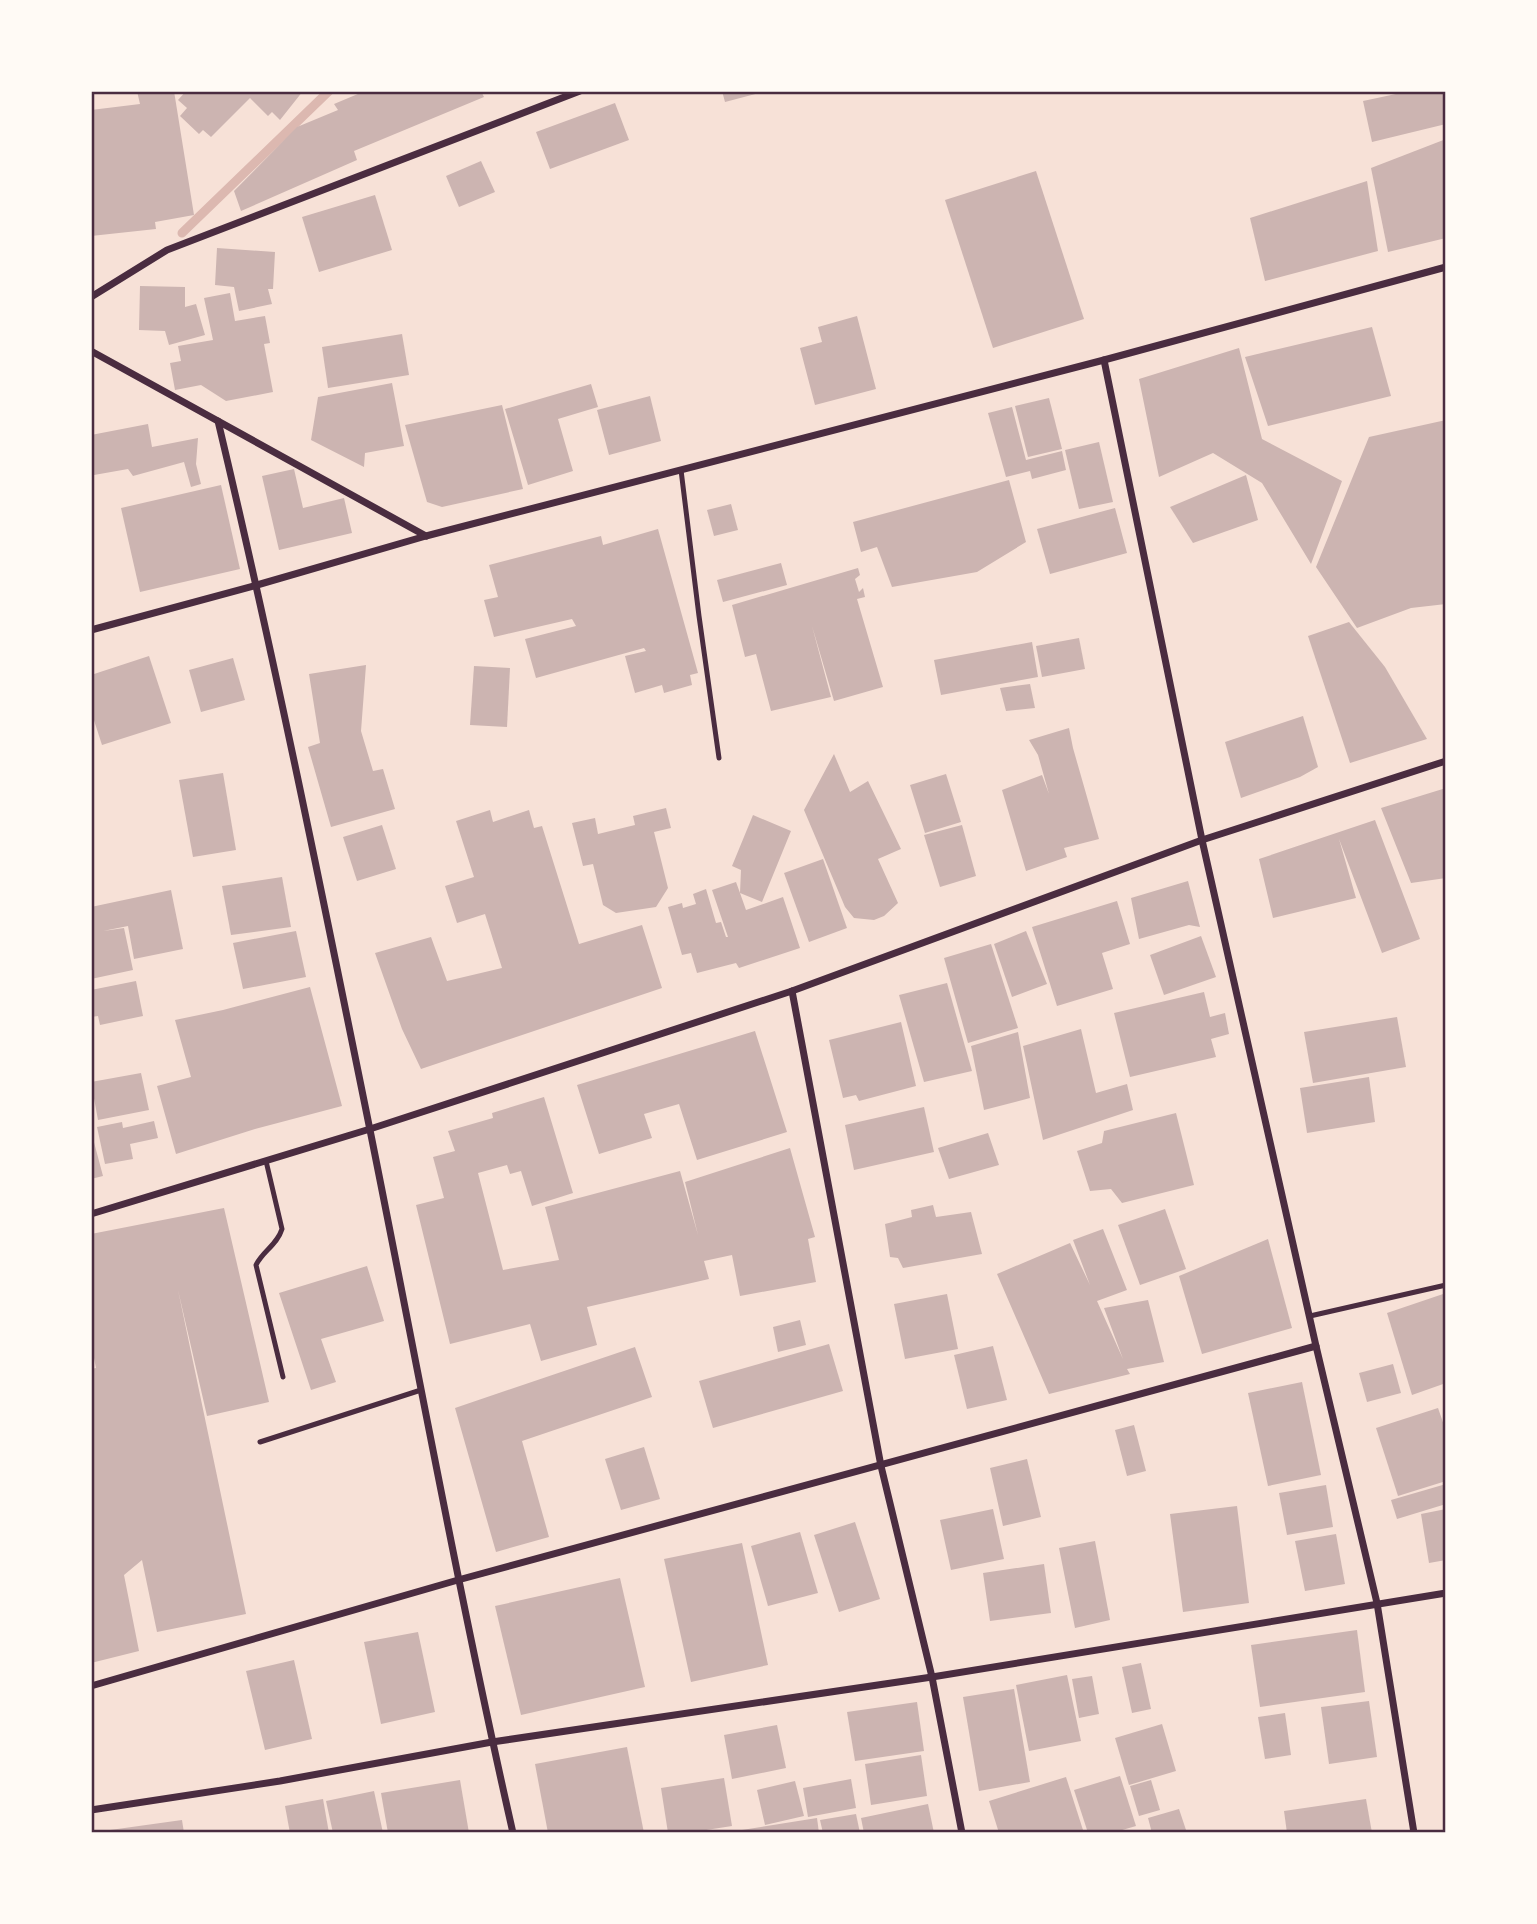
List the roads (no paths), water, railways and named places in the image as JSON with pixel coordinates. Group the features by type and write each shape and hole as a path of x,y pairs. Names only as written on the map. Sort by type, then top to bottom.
{"street":[{"path":"91,297 167,250 580,91"},
{"path":"91,630 426,536 1104,360 1446,267"},
{"path":"91,351 426,536"},
{"path":"1104,360 1202,840 1377,1604 1414,1833"},
{"path":"218,421 257,585 370,1129 458,1580 513,1833"},
{"path":"91,1214 370,1129 792,991 1202,840 1446,761"},
{"path":"792,991 881,1466 932,1677 962,1833"},
{"path":"91,1686 458,1580 1316,1346"},
{"path":"91,1810 280,1781 492,1742 932,1677 1446,1593"}],"lane":[{"path":"681,470 719,758"},
{"path":"266,1161 282,1229 279,1238 259,1258 256,1265 283,1377"},
{"path":"1310,1316 1446,1284"},
{"path":"260,1441 421,1390"}],"waterway":[{"path":"182,233 329,91"}]}
